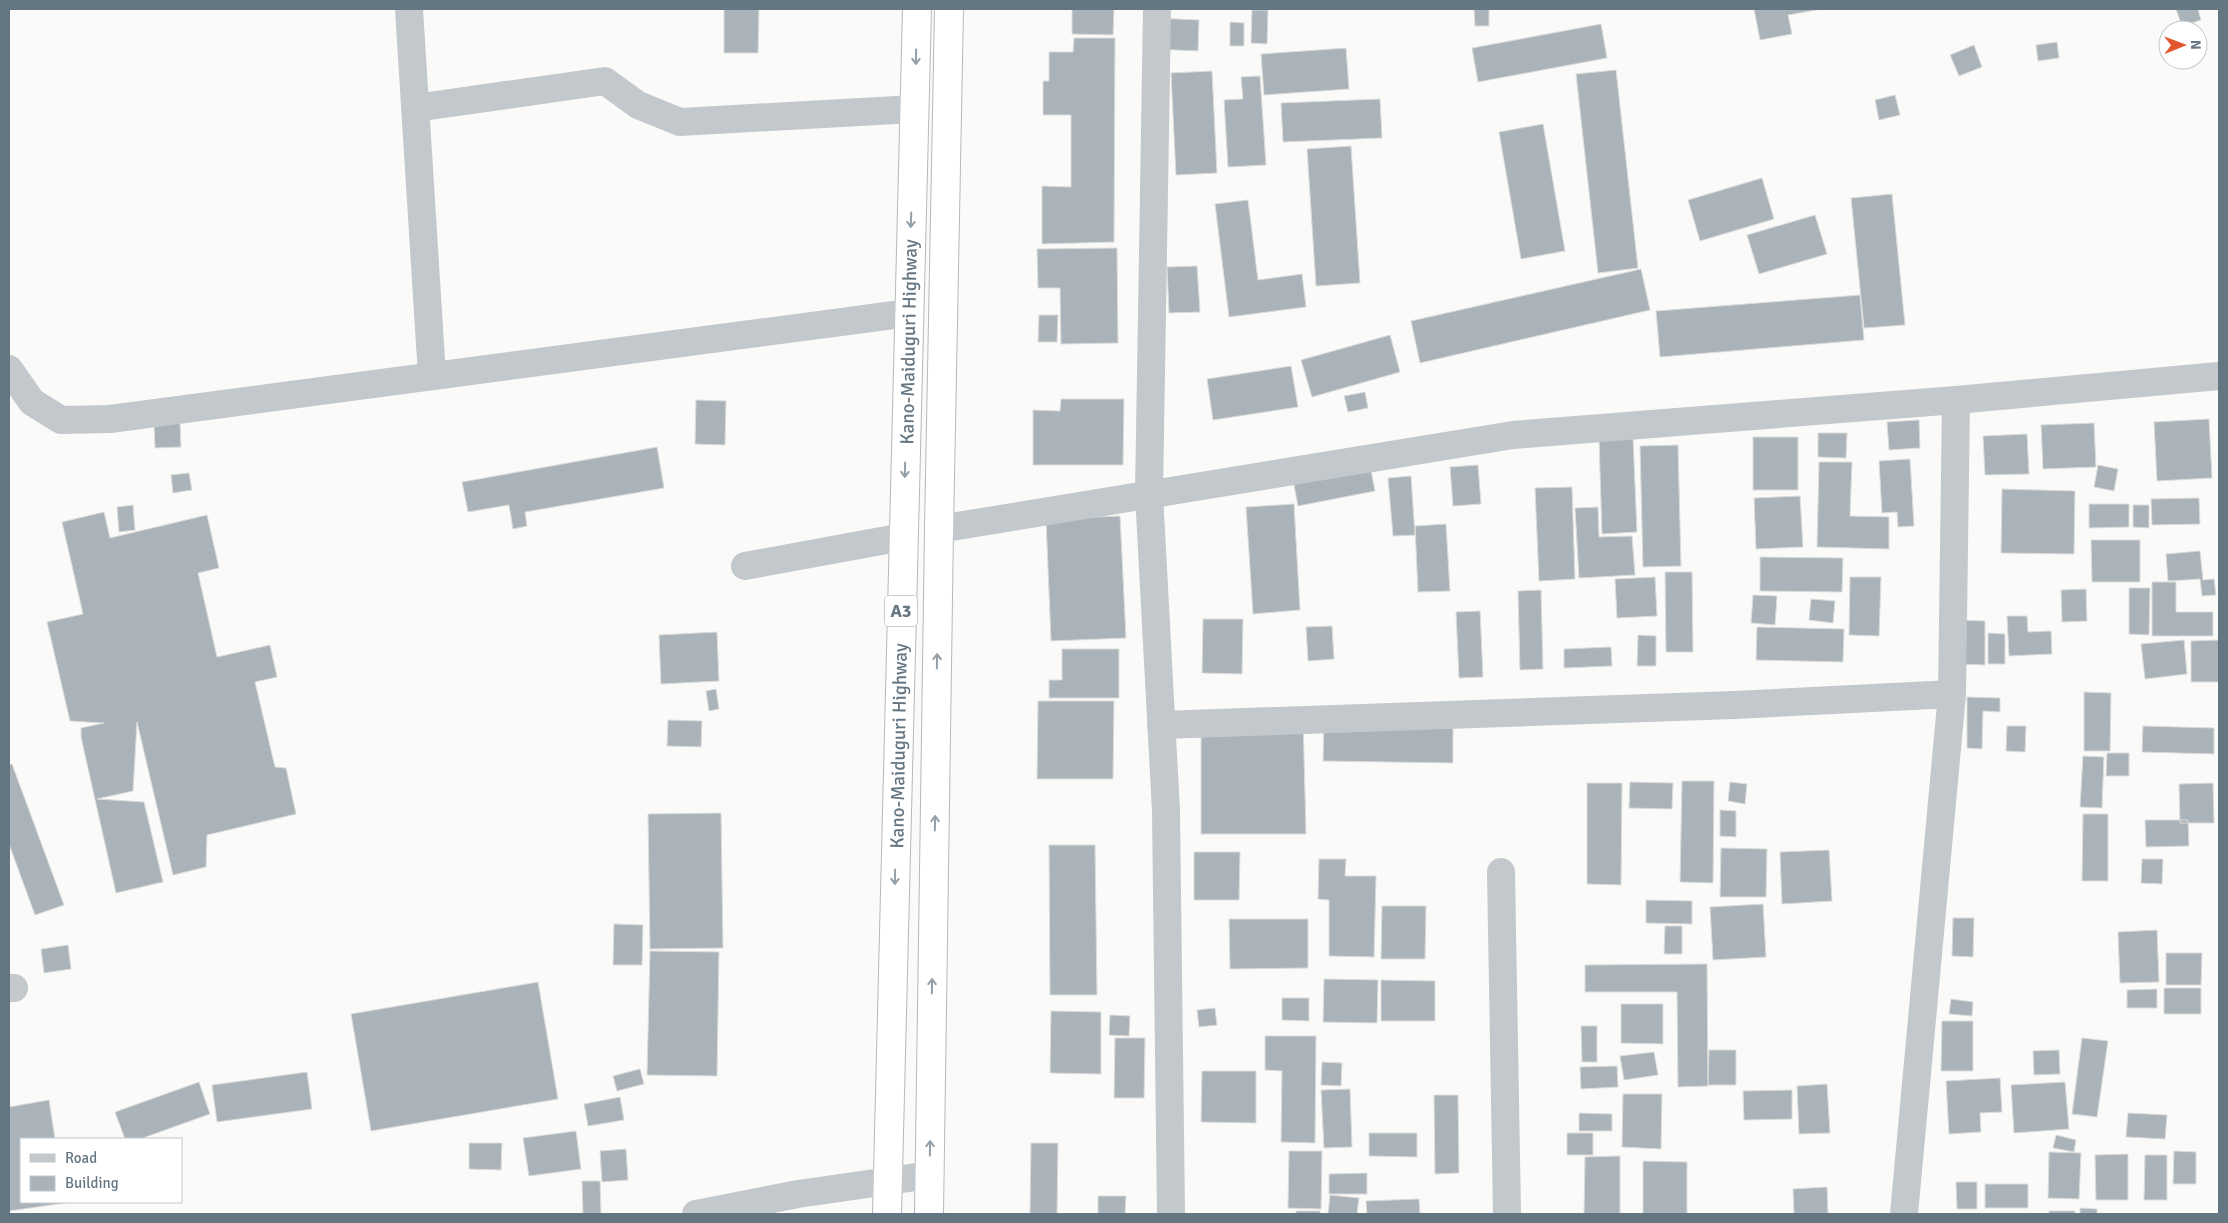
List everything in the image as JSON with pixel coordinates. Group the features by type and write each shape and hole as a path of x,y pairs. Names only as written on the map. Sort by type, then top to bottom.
{"highway":[{"name":"Kano-Maiduguri Highway","path":"887,1214 917,9"},
{"name":"Kano-Maiduguri Highway","path":"929,1214 938,528 949,9"}],"street":[{"path":"409,9 432,376"},
{"path":"1157,9 1149,494 1166,811 1171,1214"},
{"path":"414,108 605,81 638,105 680,122 914,109"},
{"path":"9,369 32,402 61,420 110,419 909,313"},
{"path":"938,528 1513,435 1956,400 2219,376"},
{"path":"1904,1214 1952,694 1956,400"},
{"path":"745,566 903,537"},
{"path":"1161,725 1734,705 1952,694"},
{"path":"1501,872 1507,1214"},
{"path":"696,1214 798,1194 930,1175"}],"building":[{"path":"724,9 759,9 758,53 724,53"},
{"path":"1072,9 1114,9 1113,35 1072,34"},
{"path":"1474,9 1489,9 1489,26 1475,26"},
{"path":"1754,9 1822,9 1788,15 1792,34 1760,40"},
{"path":"2176,9 2198,9 2201,20 2180,20"},
{"path":"1252,10 1268,10 1267,44 1251,43"},
{"path":"1155,18 1199,20 1198,51 1154,49"},
{"path":"1230,22 1244,23 1244,46 1230,46"},
{"path":"1601,24 1607,58 1478,82 1472,48"},
{"path":"1074,38 1115,38 1114,242 1042,244 1042,186 1071,187 1071,115 1043,115 1043,81 1049,81 1049,52 1073,52"},
{"path":"2057,42 2059,58 2038,61 2036,45"},
{"path":"1974,45 1982,67 1959,76 1950,55"},
{"path":"1346,48 1349,89 1264,95 1261,54"},
{"path":"1616,70 1638,268 1598,273 1576,74"},
{"path":"1212,71 1217,173 1176,175 1171,73"},
{"path":"1260,76 1266,165 1228,167 1224,100 1243,99 1241,77"},
{"path":"1895,95 1900,115 1879,120 1875,100"},
{"path":"1380,99 1382,138 1283,142 1281,103"},
{"path":"1543,124 1565,251 1521,259 1499,132"},
{"path":"1351,146 1360,283 1316,286 1307,149"},
{"path":"1762,178 1774,219 1700,241 1688,200"},
{"path":"1892,194 1905,325 1864,328 1851,198"},
{"path":"1248,200 1258,280 1302,274 1306,307 1229,317 1215,204"},
{"path":"1815,215 1827,254 1759,274 1747,235"},
{"path":"1117,248 1118,343 1061,344 1060,288 1038,288 1037,249"},
{"path":"1197,266 1200,312 1169,313 1167,267"},
{"path":"1641,269 1650,310 1420,363 1411,321"},
{"path":"1860,295 1864,340 1660,357 1656,311"},
{"path":"1039,315 1058,315 1057,342 1038,342"},
{"path":"1390,335 1400,372 1312,397 1301,360"},
{"path":"1291,366 1298,407 1213,420 1207,379"},
{"path":"1365,392 1368,408 1348,412 1344,396"},
{"path":"1061,399 1124,399 1123,465 1033,465 1033,410 1060,411"},
{"path":"696,400 726,401 725,445 695,444"},
{"path":"2209,419 2212,478 2157,481 2154,422"},
{"path":"1919,420 1920,448 1889,450 1887,422"},
{"path":"180,423 181,447 155,448 154,424"},
{"path":"2094,423 2096,467 2043,469 2041,425"},
{"path":"1818,433 1847,433 1846,458 1818,457"},
{"path":"2027,434 2029,474 1985,475 1983,436"},
{"path":"1633,437 1637,532 1602,534 1599,439"},
{"path":"1753,437 1798,437 1798,490 1753,490"},
{"path":"1678,445 1681,566 1643,567 1640,446"},
{"path":"657,447 664,488 525,512 527,526 513,529 509,505 468,512 462,482"},
{"path":"1910,459 1914,526 1898,527 1897,512 1882,513 1879,461"},
{"path":"1819,462 1852,462 1850,516 1889,517 1889,549 1817,547"},
{"path":"1370,465 1375,491 1298,506 1293,480"},
{"path":"1478,465 1481,504 1453,506 1450,467"},
{"path":"2098,465 2118,469 2114,491 2094,487"},
{"path":"189,473 192,490 173,493 171,475"},
{"path":"1411,476 1415,535 1393,536 1388,478"},
{"path":"1572,487 1575,579 1539,581 1535,488"},
{"path":"2002,489 2075,491 2074,554 2001,553"},
{"path":"1800,496 1803,547 1756,549 1754,498"},
{"path":"2199,498 2200,524 2152,525 2151,499"},
{"path":"1294,504 1300,610 1253,614 1246,507"},
{"path":"2089,504 2129,504 2129,527 2089,528"},
{"path":"133,505 135,530 119,532 117,507"},
{"path":"2133,505 2149,505 2149,528 2133,527"},
{"path":"1598,507 1599,537 1632,536 1635,575 1579,578 1575,508"},
{"path":"104,512 110,538 207,515 219,568 198,573 217,657 270,645 277,677 255,682 275,767 286,768 296,814 207,835 206,867 173,875 137,722 133,791 97,799 144,802 163,882 116,893 81,737 81,728 104,723 70,721 47,622 83,614 62,522"},
{"path":"1120,516 1126,638 1051,641 1046,519"},
{"path":"1446,524 1450,591 1418,592 1415,526"},
{"path":"2091,540 2140,540 2140,582 2092,582"},
{"path":"2200,551 2203,580 2214,579 2216,595 2202,596 2200,579 2168,581 2166,554"},
{"path":"1760,557 1843,558 1842,592 1760,591"},
{"path":"1665,572 1692,572 1693,652 1666,652"},
{"path":"1655,577 1657,616 1617,618 1615,579"},
{"path":"1850,577 1881,577 1879,636 1849,635"},
{"path":"2152,582 2176,582 2176,612 2213,612 2213,636 2152,636"},
{"path":"2129,588 2150,588 2149,635 2129,634"},
{"path":"2086,589 2087,621 2062,622 2061,590"},
{"path":"1541,590 1543,669 1520,670 1518,591"},
{"path":"1753,595 1777,596 1775,625 1751,623"},
{"path":"1811,599 1835,601 1833,623 1809,620"},
{"path":"1480,611 1483,677 1459,678 1456,612"},
{"path":"2007,616 2027,616 2028,632 2051,631 2052,654 2009,656"},
{"path":"1203,619 1243,619 1242,674 1202,673"},
{"path":"1956,620 1985,621 1985,665 1956,664"},
{"path":"1332,626 1334,659 1308,661 1306,627"},
{"path":"1757,627 1844,629 1843,662 1756,660"},
{"path":"717,632 719,681 661,684 659,635"},
{"path":"1988,633 2005,634 2005,664 1988,664"},
{"path":"1638,635 1656,636 1656,666 1637,666"},
{"path":"2184,640 2187,674 2145,679 2141,644"},
{"path":"2219,640 2219,682 2191,682 2191,641"},
{"path":"1611,647 1612,666 1564,668 1564,649"},
{"path":"1062,649 1119,649 1119,698 1049,698 1049,680 1062,680"},
{"path":"716,689 719,709 709,711 706,691"},
{"path":"2084,692 2111,693 2110,751 2084,751"},
{"path":"1967,697 2000,698 2000,712 1983,711 1982,749 1967,748"},
{"path":"1038,701 1114,701 1113,779 1037,779"},
{"path":"1201,716 1303,716 1306,834 1201,834"},
{"path":"1324,718 1453,720 1453,763 1323,761"},
{"path":"668,720 702,721 701,747 667,746"},
{"path":"2007,726 2026,726 2025,752 2006,751"},
{"path":"2143,726 2214,728 2214,754 2142,752"},
{"path":"2107,753 2129,753 2129,776 2106,776"},
{"path":"2083,756 2104,757 2102,808 2080,807"},
{"path":"12,764 64,905 35,915 9,844 9,765"},
{"path":"1682,781 1714,781 1713,883 1680,882"},
{"path":"1630,782 1673,783 1672,809 1629,808"},
{"path":"1730,782 1747,784 1745,804 1728,801"},
{"path":"1587,783 1622,783 1621,885 1587,884"},
{"path":"2213,783 2214,823 2180,823 2179,784"},
{"path":"1720,810 1736,811 1736,837 1720,836"},
{"path":"721,813 723,948 650,949 648,814"},
{"path":"2083,814 2108,814 2108,881 2082,881"},
{"path":"2145,820 2188,820 2189,846 2146,847"},
{"path":"1049,845 1095,845 1097,995 1050,995"},
{"path":"1721,848 1767,849 1766,897 1720,897"},
{"path":"1829,850 1832,901 1782,904 1780,852"},
{"path":"1194,852 1240,852 1239,900 1194,900"},
{"path":"1319,859 1346,859 1345,876 1376,876 1374,957 1329,956 1329,900 1318,899"},
{"path":"2142,859 2163,859 2162,884 2141,883"},
{"path":"1646,900 1692,901 1692,924 1646,923"},
{"path":"1763,904 1766,957 1713,960 1710,907"},
{"path":"1382,906 1426,906 1425,959 1381,959"},
{"path":"1953,918 1974,918 1973,957 1952,956"},
{"path":"1229,919 1308,919 1308,968 1230,969"},
{"path":"614,924 643,925 642,965 613,965"},
{"path":"1665,926 1682,926 1682,954 1664,954"},
{"path":"2157,930 2159,982 2120,983 2118,932"},
{"path":"68,945 71,969 44,973 41,949"},
{"path":"650,951 719,952 717,1076 647,1075"},
{"path":"2166,953 2202,953 2201,985 2166,985"},
{"path":"1707,964 1708,1086 1678,1087 1677,992 1585,992 1585,965"},
{"path":"1324,979 1378,980 1377,1023 1323,1022"},
{"path":"1381,980 1435,981 1435,1021 1381,1021"},
{"path":"538,982 558,1099 371,1131 351,1014"},
{"path":"2164,988 2201,988 2201,1014 2164,1014"},
{"path":"2157,989 2157,1008 2127,1008 2127,990"},
{"path":"1282,998 1309,998 1309,1021 1282,1020"},
{"path":"1951,999 1973,1002 1972,1016 1949,1014"},
{"path":"1621,1004 1663,1004 1663,1044 1621,1043"},
{"path":"1215,1008 1217,1025 1199,1027 1197,1010"},
{"path":"1051,1011 1101,1012 1101,1074 1050,1073"},
{"path":"1110,1015 1130,1016 1129,1036 1109,1035"},
{"path":"1942,1021 1973,1021 1973,1071 1941,1071"},
{"path":"1581,1026 1597,1026 1597,1062 1582,1062"},
{"path":"1265,1036 1316,1036 1315,1143 1281,1142 1282,1071 1265,1070"},
{"path":"1115,1038 1145,1038 1144,1098 1114,1098"},
{"path":"2082,1038 2108,1041 2097,1117 2072,1114"},
{"path":"1709,1050 1736,1050 1736,1085 1708,1085"},
{"path":"2059,1050 2060,1074 2034,1075 2033,1051"},
{"path":"1654,1052 1658,1075 1624,1080 1620,1056"},
{"path":"1322,1062 1342,1063 1341,1086 1321,1085"},
{"path":"1617,1066 1618,1087 1581,1089 1580,1067"},
{"path":"640,1069 644,1084 617,1091 613,1076"},
{"path":"1202,1071 1256,1071 1256,1123 1201,1122"},
{"path":"307,1072 312,1109 217,1122 212,1085"},
{"path":"2000,1078 2002,1112 1980,1113 1981,1132 1949,1134 1946,1081"},
{"path":"199,1082 210,1114 143,1138 125,1138 115,1112"},
{"path":"2065,1082 2069,1129 2014,1133 2011,1085"},
{"path":"1827,1084 1830,1133 1799,1134 1797,1086"},
{"path":"1350,1089 1352,1147 1324,1148 1321,1090"},
{"path":"1792,1090 1792,1119 1744,1120 1743,1091"},
{"path":"1623,1094 1662,1094 1661,1149 1622,1147"},
{"path":"1434,1095 1458,1095 1459,1173 1435,1174"},
{"path":"620,1097 624,1120 588,1126 584,1104"},
{"path":"49,1100 55,1138 20,1138 20,1203 65,1203 9,1211 9,1107"},
{"path":"1579,1113 1612,1114 1612,1131 1579,1131"},
{"path":"2128,1113 2167,1115 2165,1139 2126,1137"},
{"path":"576,1131 581,1169 529,1176 523,1138"},
{"path":"1369,1133 1417,1133 1417,1157 1369,1156"},
{"path":"1567,1133 1593,1133 1593,1155 1567,1155"},
{"path":"2056,1135 2076,1140 2074,1152 2053,1148"},
{"path":"469,1143 502,1143 501,1170 469,1169"},
{"path":"1031,1143 1058,1143 1057,1214 1030,1214"},
{"path":"626,1149 628,1180 602,1182 600,1151"},
{"path":"1289,1151 1322,1151 1321,1209 1288,1208"},
{"path":"2174,1151 2196,1152 2196,1184 2173,1184"},
{"path":"2049,1152 2081,1153 2079,1199 2048,1198"},
{"path":"2128,1154 2128,1200 2096,1200 2095,1155"},
{"path":"2145,1155 2167,1155 2167,1200 2144,1200"},
{"path":"1620,1156 1620,1214 1584,1214 1585,1157"},
{"path":"1643,1161 1687,1162 1687,1214 1643,1214"},
{"path":"1367,1173 1367,1194 1329,1194 1329,1174"},
{"path":"582,1181 600,1181 601,1214 583,1214"},
{"path":"1956,1182 1977,1182 1977,1209 1957,1209"},
{"path":"1985,1184 2028,1184 2028,1208 1985,1208"},
{"path":"1827,1187 1828,1214 1794,1214 1793,1189"},
{"path":"1330,1195 1359,1198 1357,1214 1328,1214"},
{"path":"1098,1196 1126,1196 1125,1214 1098,1214"},
{"path":"1419,1199 1420,1214 1367,1214 1366,1201"},
{"path":"2080,1208 2097,1209 2097,1214 2080,1214"},
{"path":"1296,1211 1320,1211 1320,1214 1296,1214"},
{"path":"2049,1211 2075,1211 2075,1214 2049,1214"}]}
